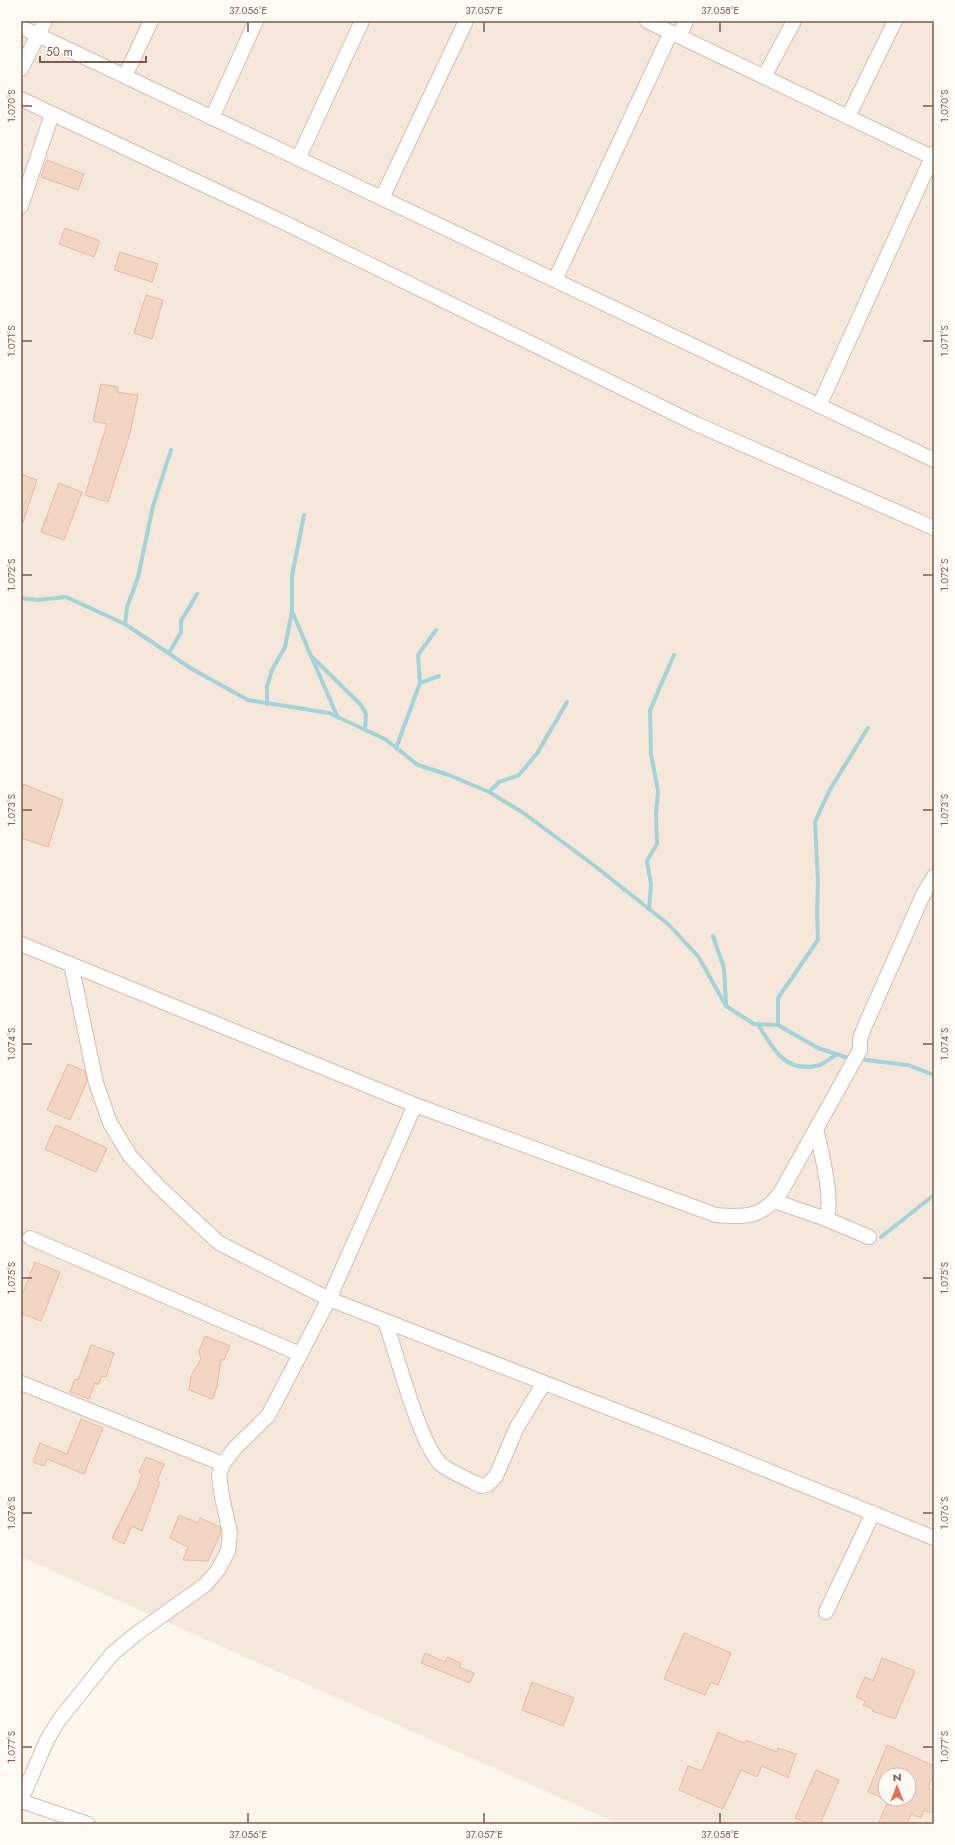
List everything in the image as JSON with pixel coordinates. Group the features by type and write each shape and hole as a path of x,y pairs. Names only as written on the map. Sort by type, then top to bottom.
{"street":[{"path":"21,69 44,21"},
{"path":"125,76 151,21"},
{"path":"212,118 256,21"},
{"path":"298,159 362,21"},
{"path":"382,198 466,21"},
{"path":"647,21 933,156 819,406"},
{"path":"555,280 675,34 686,21"},
{"path":"764,77 794,21"},
{"path":"848,117 895,21"},
{"path":"21,27 934,460"},
{"path":"21,99 292,226 696,424 934,528"},
{"path":"21,206 52,114"},
{"path":"21,944 416,1105 716,1215 739,1216 762,1211 774,1202 816,1129 860,1050 860,1039 864,1028 922,895 934,876"},
{"path":"71,964 96,1083 110,1123 130,1156 159,1187 219,1243 329,1300 712,1448 934,1538"},
{"path":"88,1824 21,1801 47,1740 59,1720 112,1654 136,1634 205,1585 218,1570 228,1551 230,1533 219,1475 223,1464 235,1448 268,1416 329,1300 416,1105"},
{"path":"816,1129 825,1176 829,1212 826,1219"},
{"path":"774,1202 826,1219 869,1237"},
{"path":"30,1238 300,1354"},
{"path":"385,1321 415,1413 434,1456 443,1466 482,1486 488,1484 496,1476 517,1427 544,1383"},
{"path":"21,1383 223,1464"},
{"path":"826,1612 873,1513"}],"shaded area":[{"path":"21,21 934,21 934,1824 619,1824 21,1557"}],"building":[{"path":"47,160 84,174 78,190 41,177"},
{"path":"65,228 100,241 94,257 59,244"},
{"path":"120,252 158,264 152,282 114,270"},
{"path":"146,295 163,300 152,339 134,333"},
{"path":"101,384 118,387 117,392 138,395 130,433 108,502 85,495 107,424 93,421"},
{"path":"21,474 37,480 23,522 21,522"},
{"path":"59,483 82,492 64,540 41,532"},
{"path":"23,784 63,800 48,847 21,838 21,787 23,788"},
{"path":"68,1064 85,1071 87,1081 70,1120 47,1110"},
{"path":"56,1125 107,1148 96,1172 45,1149"},
{"path":"35,1262 60,1272 41,1321 21,1313 21,1297"},
{"path":"205,1336 230,1346 224,1360 221,1360 217,1386 213,1399 189,1390 191,1376 201,1359 199,1351"},
{"path":"91,1345 114,1353 106,1377 102,1376 98,1385 95,1383 89,1399 70,1392 75,1379 78,1380"},
{"path":"81,1419 103,1428 84,1474 47,1459 44,1466 33,1462 40,1443 67,1454"},
{"path":"146,1457 164,1464 157,1481 160,1482 142,1531 132,1526 124,1544 112,1538 137,1488 142,1474 139,1472"},
{"path":"179,1515 198,1523 200,1518 220,1527 221,1532 208,1561 183,1560 188,1547 170,1538"},
{"path":"684,1633 731,1653 718,1685 711,1682 705,1695 664,1679"},
{"path":"425,1653 445,1662 447,1657 461,1663 459,1667 474,1673 470,1683 421,1663"},
{"path":"882,1658 915,1671 895,1719 872,1711 873,1709 863,1705 865,1701 856,1697 865,1677 873,1681"},
{"path":"532,1682 574,1698 563,1726 522,1710"},
{"path":"718,1732 745,1743 746,1740 777,1752 778,1748 796,1754 788,1778 762,1766 757,1777 741,1770 723,1809 679,1790 688,1766 702,1771"},
{"path":"887,1745 934,1766 934,1772 928,1788 934,1791 934,1814 924,1810 921,1818 911,1814 907,1824 878,1824 885,1807 917,1807 917,1767 878,1767"},
{"path":"816,1770 839,1780 820,1824 810,1824 795,1818"},
{"path":"877,1770 877,1796 868,1792"}],"waterway":[{"path":"125,624 127,607 138,577 153,506 171,450"},
{"path":"267,704 267,686 272,670 285,647 292,611 292,576 304,515"},
{"path":"169,653 181,632 181,621 197,594"},
{"path":"21,598 37,600 66,597 125,624 192,669 248,700 329,713 385,739 418,765 449,775 489,792 522,812 591,863 668,924 698,956 726,1006 754,1024 778,1025 818,1048 848,1058 908,1065 934,1075"},
{"path":"292,611 311,656 361,705 366,714 365,730"},
{"path":"420,683 418,655 436,630"},
{"path":"649,909 651,885 647,861 657,844 656,814 658,791 651,754 650,710 674,655"},
{"path":"312,658 338,718"},
{"path":"396,748 420,683 439,676"},
{"path":"489,792 499,782 519,775 538,752 567,702"},
{"path":"778,1025 778,998 818,940 818,881 815,822 829,791 868,728"},
{"path":"713,936 724,968 726,1004"},
{"path":"758,1024 768,1041 780,1056 795,1065 805,1067 816,1066 837,1054"},
{"path":"881,1237 934,1195"}]}
